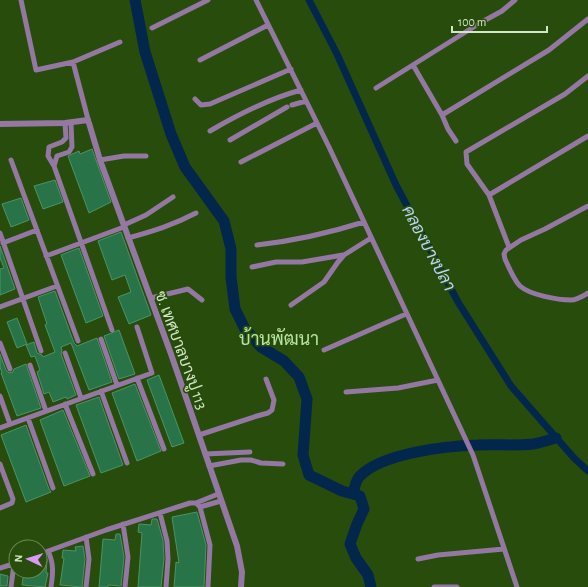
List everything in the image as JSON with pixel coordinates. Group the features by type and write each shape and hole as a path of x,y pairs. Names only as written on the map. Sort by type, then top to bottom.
{"street":[{"path":"21,0 36,70 73,62 120,42"},
{"path":"152,28 208,0"},
{"path":"256,0 317,122 466,439 473,455 517,587"},
{"path":"376,88 480,23 502,11 515,0"},
{"path":"442,115 549,50 588,19"},
{"path":"200,60 268,25"},
{"path":"0,124 88,122 73,62"},
{"path":"413,65 456,141"},
{"path":"195,99 201,105 210,104 291,69"},
{"path":"509,248 489,195 467,164 466,152 565,94 588,76"},
{"path":"210,131 251,108 283,95 301,90"},
{"path":"230,140 289,106 306,101"},
{"name":"ซ. เทศบาลบางปู 113","path":"88,122 100,160 220,497 240,560 242,572 241,587"},
{"path":"241,162 317,122"},
{"path":"54,166 57,156 69,152 72,147 68,123"},
{"path":"68,123 66,138 62,142 49,147 48,152 112,330"},
{"path":"489,195 588,136"},
{"path":"100,160 124,156 146,156"},
{"path":"11,160 78,341"},
{"path":"46,256 124,226 146,215 173,197"},
{"path":"588,206 521,240 506,250 504,254 505,259 520,285 524,289 543,296 572,300 588,293"},
{"path":"128,238 159,230 196,213"},
{"path":"257,245 289,241 364,222"},
{"path":"3,242 37,230"},
{"path":"0,233 41,350"},
{"path":"291,305 324,282 344,255 372,238"},
{"path":"252,267 276,262 302,262 344,255"},
{"path":"0,306 57,286"},
{"path":"150,298 188,289 202,300"},
{"path":"324,350 406,314"},
{"path":"0,428 152,372 137,327"},
{"path":"101,339 117,385"},
{"path":"0,342 10,369"},
{"path":"65,353 82,398"},
{"path":"30,365 46,411"},
{"path":"138,378 164,449"},
{"path":"199,435 268,413 272,410 274,400 266,379"},
{"path":"346,392 398,388 438,380"},
{"path":"101,391 127,464"},
{"path":"0,396 10,424"},
{"path":"65,404 93,474"},
{"path":"28,418 54,488"},
{"path":"205,454 250,452"},
{"path":"209,466 241,460 283,464"},
{"path":"0,464 13,499 12,503 0,508"},
{"path":"51,587 53,568 48,551 123,524 190,503 198,505 220,497"},
{"path":"198,505 210,545 208,587"},
{"path":"160,513 168,559 166,587"},
{"path":"123,524 128,557 125,587"},
{"path":"86,537 89,559 86,587"},
{"path":"418,559 438,555 504,549"},
{"path":"434,587 457,587"}],"building":[{"path":"92,149 111,202 89,213 68,156 79,151 80,154"},
{"path":"55,180 63,202 43,209 34,186"},
{"path":"21,198 29,220 11,227 2,204"},
{"path":"121,232 151,315 129,324 118,297 131,292 125,275 112,280 98,241"},
{"path":"0,246 15,289 0,295 0,269 4,268 0,258"},
{"path":"79,248 103,316 86,323 61,255"},
{"path":"55,291 74,343 77,346 97,338 112,382 89,390 71,343 61,347 61,354 76,395 67,399 66,397 53,402 49,392 44,394 37,372 40,370 35,356 31,357 26,345 34,342 37,353 43,357 55,352 45,325 47,324 38,297"},
{"path":"17,318 27,344 17,348 7,322"},
{"path":"119,330 135,374 119,379 104,336"},
{"path":"0,354 6,370 9,373 26,364 41,408 17,416 1,373"},
{"path":"159,375 184,443 172,447 147,380"},
{"path":"135,384 161,451 137,461 112,393"},
{"path":"99,397 123,465 101,473 76,405"},
{"path":"63,410 90,476 64,486 40,420"},
{"path":"26,425 51,492 26,502 1,435"},
{"path":"197,512 206,545 204,587 174,587 176,562 179,563 172,517"},
{"path":"152,519 157,519 163,540 164,559 161,587 138,587 142,533 138,532 139,524 151,525"},
{"path":"116,534 120,534 124,557 121,586 108,585 108,587 99,587 103,539 115,540"},
{"path":"83,546 85,559 82,587 60,585 64,558 62,558 63,550 76,551 75,547"},
{"path":"0,574 8,576 7,586 0,586"},
{"path":"23,579 47,579 45,587 22,585"}],"waterway":[{"path":"135,0 145,52 171,134 185,167 224,221 231,249 231,277 235,309 245,329 261,347 284,361 299,377 307,399 303,455 309,475 342,491 360,496 364,509 350,544 356,558 368,575 371,587"},
{"name":"คลองบางปลา","path":"309,0 337,54 396,185 458,302 511,386 574,458 588,471"},
{"path":"353,494 359,477 369,469 382,462 415,452 449,447 526,445 536,444 556,438"}],"district":[{"name":"บ้านพัฒนา","path":"279,339"}]}
